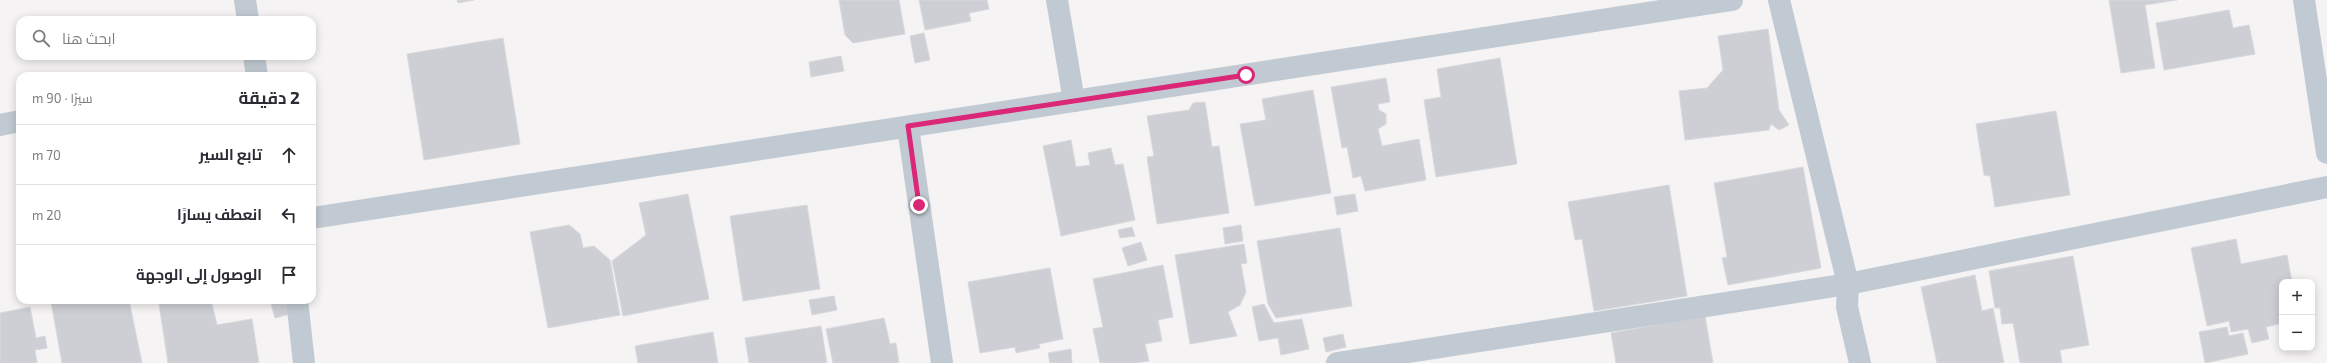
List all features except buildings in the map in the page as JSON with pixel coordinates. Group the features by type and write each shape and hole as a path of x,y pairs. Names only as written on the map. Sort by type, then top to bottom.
{"street":[{"path":"245,0 247,16"},
{"path":"1057,0 1074,101"},
{"path":"316,217 1732,0"},
{"path":"1779,0 1848,284 1847,307 1860,363"},
{"path":"2304,0 2327,152"},
{"path":"255,60 256,72"},
{"path":"0,125 16,122"},
{"path":"908,126 942,363"},
{"path":"1337,363 1848,284 2327,187"},
{"path":"297,304 304,363"}],"route":[{"path":"919,205 908,126 1246,75"}]}
